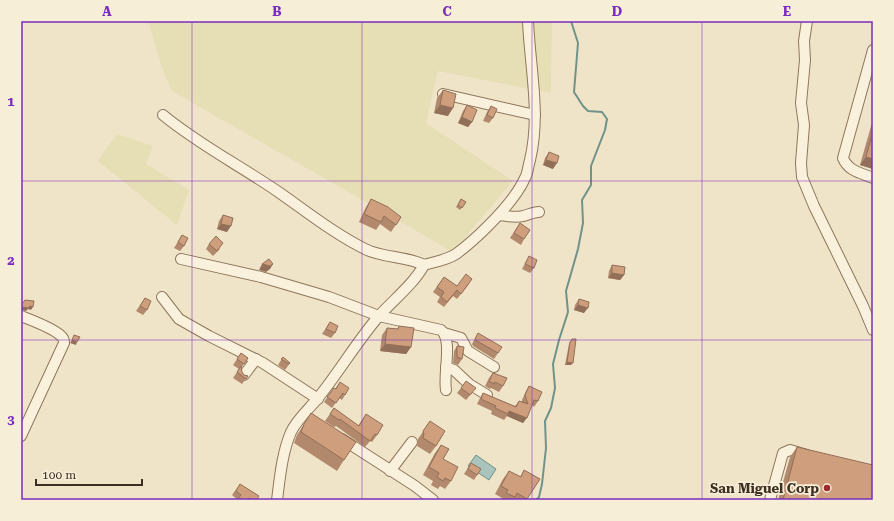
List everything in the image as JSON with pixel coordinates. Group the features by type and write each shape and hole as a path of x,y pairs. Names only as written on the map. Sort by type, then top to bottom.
{"street":[{"path":"162,115 182,131 276,190 330,229 367,250 424,265 455,255 499,215 515,195 526,177 533,145 535,115 528,21"},
{"path":"807,21 804,41 805,60 801,103 804,125 801,163 802,177 814,206 863,306 873,330"},
{"path":"873,50 843,158 845,164 849,168 873,178"},
{"path":"441,93 535,115"},
{"path":"499,215 520,217 539,212"},
{"path":"181,259 261,278 329,297 379,316 441,330 444,333 462,338 468,351 494,368"},
{"path":"277,500 285,447 292,429 307,416 379,316 418,276 424,265"},
{"path":"162,297 179,319 209,336 256,359 318,399"},
{"path":"21,316 37,322 62,336 64,343 21,436"},
{"path":"444,333 448,349 445,378 446,390"},
{"path":"244,375 256,359"},
{"path":"446,368 454,370 468,384 487,395"},
{"path":"333,434 415,486 433,500"},
{"path":"390,471 412,442"},
{"path":"770,500 783,452 790,450 820,458"}],"shaded area":[{"path":"148,21 552,21 551,93 438,71 426,123 513,181 453,252 172,91 163,71"},
{"path":"117,134 153,146 146,164 189,190 177,225 98,161"}],"water":[{"path":"476,455 496,469 489,480 468,466"}],"building":[{"path":"443,90 456,94 453,108 440,105"},
{"path":"467,105 477,110 472,122 462,117"},
{"path":"491,106 497,109 493,118 487,115"},
{"path":"873,131 873,159 866,157"},
{"path":"549,152 559,156 557,163 546,160"},
{"path":"371,199 388,207 401,217 396,225 384,216 381,222 364,214"},
{"path":"461,199 466,202 462,208 458,205"},
{"path":"223,215 233,218 231,226 221,224"},
{"path":"520,223 530,230 524,239 514,233"},
{"path":"182,235 188,238 184,246 178,242"},
{"path":"216,236 223,243 217,251 209,244"},
{"path":"529,256 537,260 534,268 525,264"},
{"path":"269,259 273,264 270,266 262,264"},
{"path":"612,265 625,267 624,275 612,273"},
{"path":"466,274 472,279 461,294 457,290 447,302 441,297 444,292 437,287 444,277 457,286"},
{"path":"145,298 151,301 147,310 140,306"},
{"path":"579,299 589,302 588,308 578,305"},
{"path":"25,300 34,301 33,307 21,307"},
{"path":"330,322 338,326 335,333 326,329"},
{"path":"399,326 414,328 411,347 385,344 387,328 398,329"},
{"path":"478,333 502,347 498,353 475,339"},
{"path":"74,335 80,337 77,342 72,340"},
{"path":"572,339 576,339 573,363 567,362 570,342"},
{"path":"457,346 464,347 462,359 457,357"},
{"path":"241,353 248,358 244,364 237,359"},
{"path":"283,357 290,363 289,364 281,359"},
{"path":"241,366 244,375 248,376 246,379 237,372"},
{"path":"493,373 507,378 503,386 489,381"},
{"path":"466,381 476,388 470,395 461,388"},
{"path":"340,382 349,388 345,395 343,393 336,403 327,397 334,388 336,389"},
{"path":"529,386 542,392 538,401 534,400 527,418 509,411 508,414 481,399 483,393 516,407 519,401 528,404 525,395"},
{"path":"334,408 359,426 366,414 383,425 377,435 375,434 370,441 340,419 339,420 330,414"},
{"path":"311,413 356,442 344,460 301,432"},
{"path":"430,421 445,431 436,446 423,438 423,431"},
{"path":"441,445 449,449 443,459 458,467 451,481 445,478 443,481 437,477 439,473 429,467"},
{"name":"San Miguel Corp","path":"797,447 873,465 873,500 783,500"},
{"path":"471,463 481,469 477,475 468,469"},
{"path":"524,470 540,479 527,499 517,493 515,497 506,493 508,490 501,486 509,471 521,477"},
{"path":"240,484 259,496 256,500 251,500 249,498 248,500 237,500 241,495 236,491"}],"waterway":[{"path":"536,500 539,497 542,484 546,448 545,421 551,408 555,388 553,364 568,312 566,291 578,249 583,223 582,200 591,185 591,166 605,130 607,119 602,112 588,111 574,92 578,43 571,21"}],"place":[{"name":"San Miguel Corp","path":"827,488"}]}
